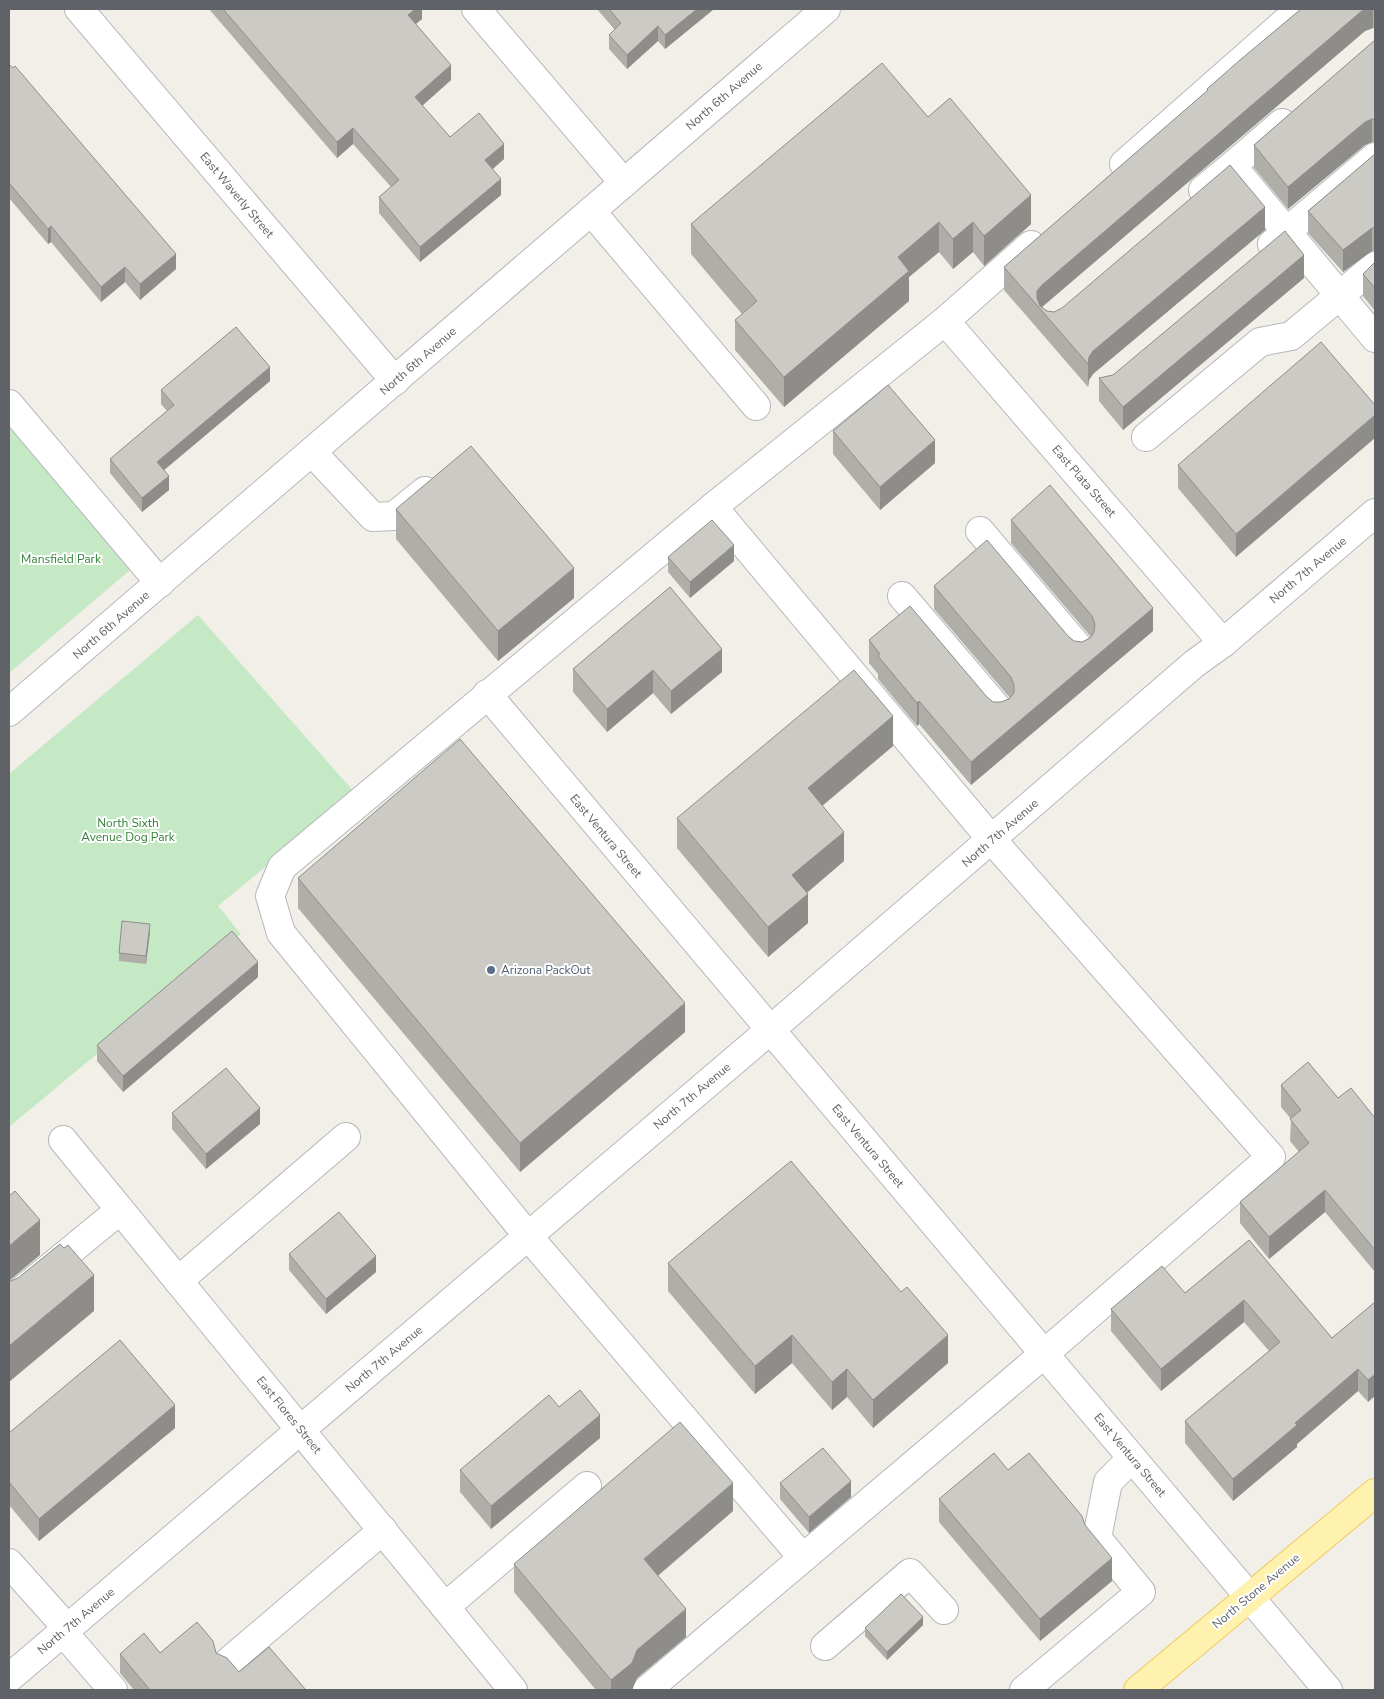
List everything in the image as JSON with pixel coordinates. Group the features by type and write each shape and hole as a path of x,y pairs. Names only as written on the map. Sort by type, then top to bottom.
{"main road":[{"name":"North Stone Avenue","path":"1138,1690 1375,1492"}],"street":[{"name":"East Waverly Street","path":"79,9 395,381"},
{"path":"476,9 624,183"},
{"path":"1108,178 1300,9"},
{"name":"North 6th Avenue","path":"9,712 624,183 815,12"},
{"path":"1186,204 1300,108"},
{"path":"1256,258 1375,157"},
{"path":"1232,166 1375,338"},
{"path":"591,211 756,406"},
{"path":"803,1558 528,1236 281,933 270,896 282,867 713,507 945,320 1049,230"},
{"path":"1146,437 1260,342 1292,336 1375,266"},
{"name":"East Plata Street","path":"945,320 1223,643"},
{"path":"9,404 160,583"},
{"path":"312,452 372,517 394,516 435,483"},
{"path":"647,1690 1044,1354 1271,1157 992,840 713,507"},
{"name":"North 7th Avenue","path":"9,1678 992,840 1194,664 1223,643 1375,513"},
{"path":"980,531 1080,649"},
{"path":"902,596 999,710"},
{"name":"East Ventura Street","path":"487,694 1328,1690"},
{"path":"178,1282 346,1137"},
{"name":"East Flores Street","path":"63,1140 514,1690"},
{"path":"9,1301 120,1210"},
{"path":"1024,1690 1141,1592 1097,1538 1108,1482 1132,1458"},
{"path":"445,1607 587,1486"},
{"path":"228,1662 383,1530"},
{"path":"9,1563 114,1690"},
{"path":"825,1646 910,1573 944,1610"}],"green space":[{"name":"Mansfield Park","path":"9,414 136,565 9,673"},
{"name":"North Sixth Avenue Dog Park","path":"198,615 355,793 218,906 241,934 9,1127 9,774"}],"building":[{"path":"223,9 415,9 408,15 451,65 415,97 450,137 479,113 504,144 485,160 501,179 420,247 379,197 399,180 353,128 337,142"},
{"path":"609,9 697,9 665,35 658,26 627,55 609,35 621,23"},
{"path":"1301,9 1364,9 1037,291 1040,306 1047,311 1054,312 1062,308 1230,165 1265,207 1093,351 1089,357 1088,364 1004,267 1240,60"},
{"path":"1375,40 1375,119 1365,122 1288,187 1254,145"},
{"path":"882,63 928,117 950,98 1031,195 984,236 973,222 953,239 939,222 898,257 909,271 784,377 735,320 757,301 691,224"},
{"path":"9,64 13,68 15,66 176,254 140,284 125,267 101,287 51,226 48,229 9,183"},
{"path":"1375,154 1375,228 1372,228 1343,250 1308,211"},
{"path":"1285,231 1304,255 1123,407 1099,378 1113,375"},
{"path":"1375,262 1375,288 1363,274"},
{"path":"236,327 270,367 157,462 169,476 142,498 110,459 174,405 161,390"},
{"path":"1321,342 1375,405 1375,415 1236,534 1178,465"},
{"path":"888,385 935,440 880,487 833,431"},
{"path":"471,446 574,568 498,631 396,509"},
{"path":"1050,485 1153,608 971,762 919,701 917,703 878,656 880,654 869,640 910,606 987,697 993,702 1009,699 1014,693 1011,677 934,586 987,540 1068,636 1074,641 1082,642 1090,638 1094,632 1095,624 1092,616 1011,520"},
{"path":"712,520 734,545 690,582 668,557"},
{"path":"670,587 722,649 671,691 653,670 607,709 573,669"},
{"path":"854,670 893,716 808,788 844,832 792,875 808,894 768,927 677,818"},
{"name":"Arizona PackOut","path":"460,739 685,1003 520,1143 298,878"},
{"path":"122,921 150,924 146,956 119,953"},
{"path":"232,931 258,962 123,1076 97,1045"},
{"path":"1308,1062 1338,1098 1351,1088 1375,1118 1375,1250 1325,1190 1269,1237 1240,1202 1309,1143 1290,1119 1301,1110 1281,1085"},
{"path":"226,1068 260,1108 206,1154 172,1113"},
{"path":"791,1161 901,1292 907,1287 948,1335 873,1400 847,1369 832,1382 792,1335 755,1366 668,1263"},
{"path":"15,1191 40,1220 9,1246 9,1196"},
{"path":"339,1212 376,1256 326,1299 289,1254"},
{"path":"1249,1240 1332,1338 1375,1302 1375,1374 1368,1380 1358,1369 1295,1423 1297,1425 1233,1479 1185,1421 1280,1342 1244,1300 1161,1369 1111,1309 1162,1266 1185,1293"},
{"path":"60,1244 64,1248 68,1245 94,1275 9,1346 9,1281 18,1278"},
{"path":"120,1340 175,1405 39,1519 9,1482 9,1433"},
{"path":"580,1390 600,1415 491,1506 460,1470 549,1395 559,1407"},
{"path":"680,1422 733,1483 644,1559 686,1609 637,1650 632,1663 611,1680 514,1564"},
{"path":"823,1448 851,1481 809,1517 780,1483"},
{"path":"994,1453 1008,1470 1029,1453 1082,1516 1085,1525 1112,1558 1040,1619 939,1499"},
{"path":"901,1594 923,1617 887,1652 865,1628"},
{"path":"197,1622 213,1641 216,1653 227,1658 239,1672 269,1647 306,1690 150,1690 120,1654 144,1633 160,1653"}],"place":[{"name":"Arizona PackOut","path":"491,970"}]}
